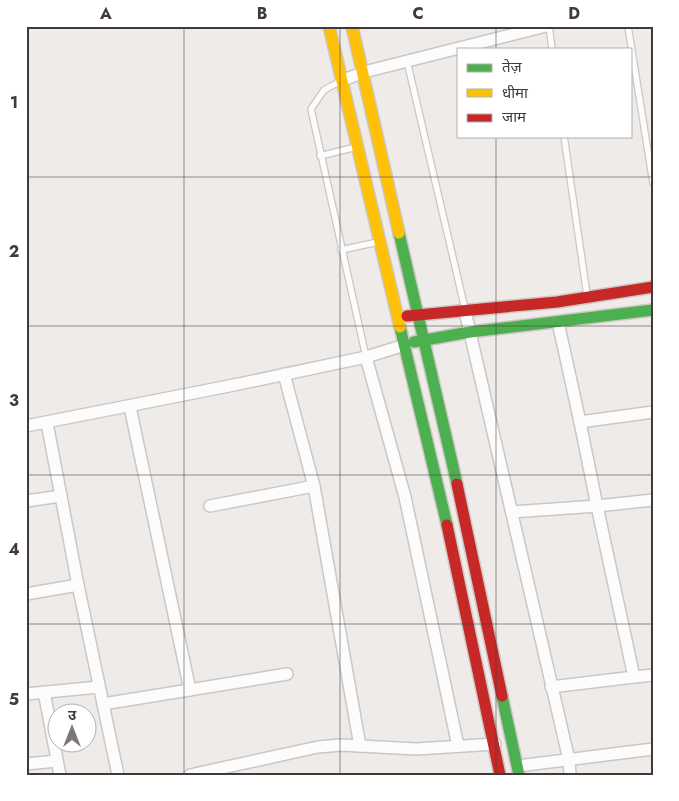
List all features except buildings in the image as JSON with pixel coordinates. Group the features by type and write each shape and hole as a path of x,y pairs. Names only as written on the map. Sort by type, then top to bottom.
{"street":[{"path":"329,26 405,345 495,744 500,775"},
{"path":"459,48 547,26"},
{"path":"354,27 417,314 463,510 519,770 569,760 653,749"},
{"path":"341,81 364,72 457,48"},
{"path":"398,318 417,314 466,311 588,297 653,287"},
{"path":"26,426 130,407 366,357 423,339 653,310"},
{"path":"466,311 569,760 570,775"},
{"path":"558,322 634,677"},
{"path":"366,357 406,497 458,746"},
{"path":"284,374 314,486 360,746"},
{"path":"130,407 190,690"},
{"path":"580,422 653,412"},
{"path":"47,423 78,585 118,775"},
{"path":"210,506 314,486"},
{"path":"26,501 61,496"},
{"path":"512,512 653,500"},
{"path":"26,594 78,585"},
{"path":"103,704 287,674"},
{"path":"551,687 653,675"},
{"path":"26,694 99,686"},
{"path":"44,692 60,775"},
{"path":"190,775 203,774 318,747 341,745 416,748 495,744"},
{"path":"26,764 57,761"}],"lane":[{"path":"547,26 552,48"},
{"path":"628,26 632,48"},
{"path":"632,51 653,183"},
{"path":"407,61 466,311"},
{"path":"341,81 324,90 311,109 366,357"},
{"path":"564,138 588,297"},
{"path":"320,156 357,147"},
{"path":"342,250 380,242"}],"traffic: fast":[{"path":"399,233 457,484"},
{"path":"414,342 470,332 653,310"},
{"path":"400,327 447,525"},
{"path":"502,696 519,775"}],"traffic: slow":[{"path":"329,26 400,327"},
{"path":"352,26 399,233"}],"traffic: jam":[{"path":"407,316 557,302 653,287"},
{"path":"457,484 502,696"},
{"path":"447,525 500,775"}]}
